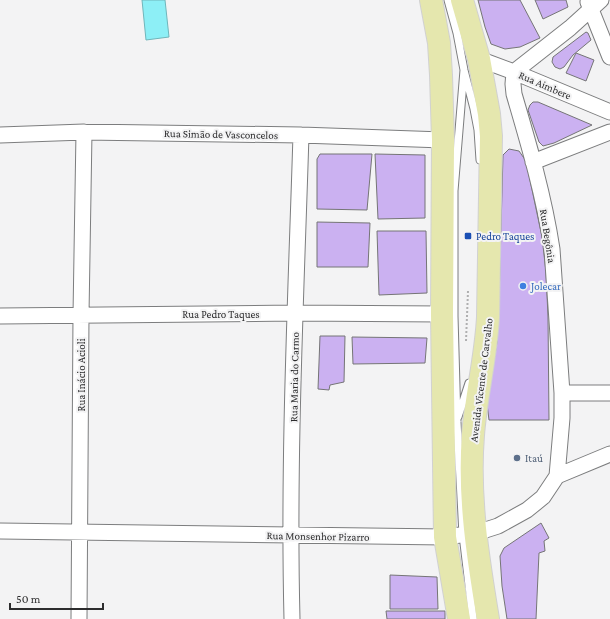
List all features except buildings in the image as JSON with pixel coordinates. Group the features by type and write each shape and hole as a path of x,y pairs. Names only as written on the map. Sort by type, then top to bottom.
{"main road":[{"name":"Avenida Vicente de Carvalho","path":"431,0 439,43 441,75 443,140 442,314 461,535 459,619"},
{"name":"Avenida Vicente de Carvalho","path":"462,0 471,65 489,114 491,136 491,183 487,343 473,436 473,478 461,535 488,619"}],"street":[{"path":"514,72 593,3 610,56"},
{"name":"Rua Aimbere","path":"471,65 514,72 610,112"},
{"name":"Rua Begônia","path":"514,72 514,94 533,162 548,225 552,249 562,393 562,418 557,476"},
{"name":"Rua Simão de Vasconcelos","path":"0,135 84,132 301,135 443,140"},
{"name":"Rua Inácio Acioli","path":"79,619 84,132"},
{"path":"533,162 610,132"},
{"name":"Rua Maria do Carmo","path":"292,619 290,536 301,135"},
{"name":"Rua Pedro Taques","path":"0,316 295,313 442,314"},
{"path":"562,393 610,392"},
{"path":"557,476 610,454"},
{"name":"Rua Monsenhor Pizarro","path":"0,531 290,536 461,535 498,526 527,510 543,497 557,476"}],"lane":[{"path":"448,0 457,33 471,65 481,167"},
{"path":"471,65 454,190 454,316 461,535 473,619"},
{"path":"476,356 480,330 482,296 482,205"},
{"path":"457,422 472,375"}],"path":[{"path":"466,341 468,291"}],"water":[{"path":"142,0 165,0 169,37 146,40"}],"place":[{"name":"Pedro Taques","path":"468,236"},
{"name":"Jolecar","path":"523,286"},
{"name":"Itaú","path":"517,458"}]}
